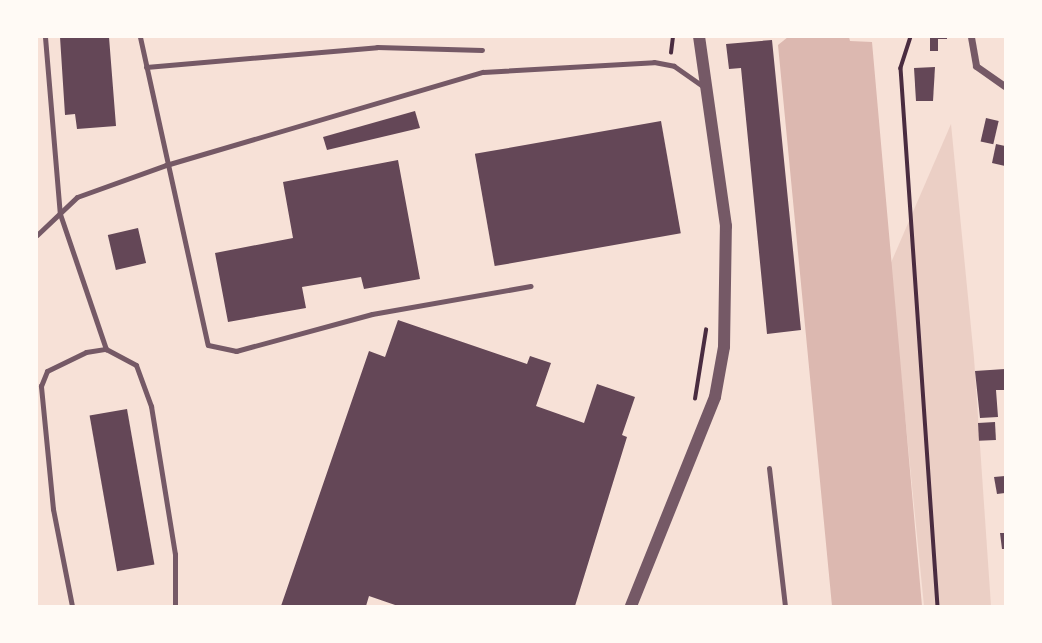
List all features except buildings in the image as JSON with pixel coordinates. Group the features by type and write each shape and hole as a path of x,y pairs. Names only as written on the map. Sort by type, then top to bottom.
{"street":[{"path":"631,606 715,397 724,347 726,226 699,37"},
{"path":"971,37 976,66 1005,86"}],"lane":[{"path":"45,37 60,214 106,349"},
{"path":"140,37 200,326 208,345 220,351 372,314 531,286"},
{"path":"146,66 377,47 482,50"},
{"path":"37,235 77,197 166,165 483,72 654,62 674,66 707,90"},
{"path":"72,606 53,509 41,386 47,371 86,352 106,349 136,365 151,406 175,554 175,606"},
{"path":"769,468 785,606"}],"path":[{"path":"911,37 901,68 938,606"},
{"path":"694,407 708,320"}],"shaded area":[{"path":"788,37 849,37 850,41 872,42 922,606 832,606 778,45"},
{"path":"951,124 974,358 991,606 924,606 890,265"}]}
